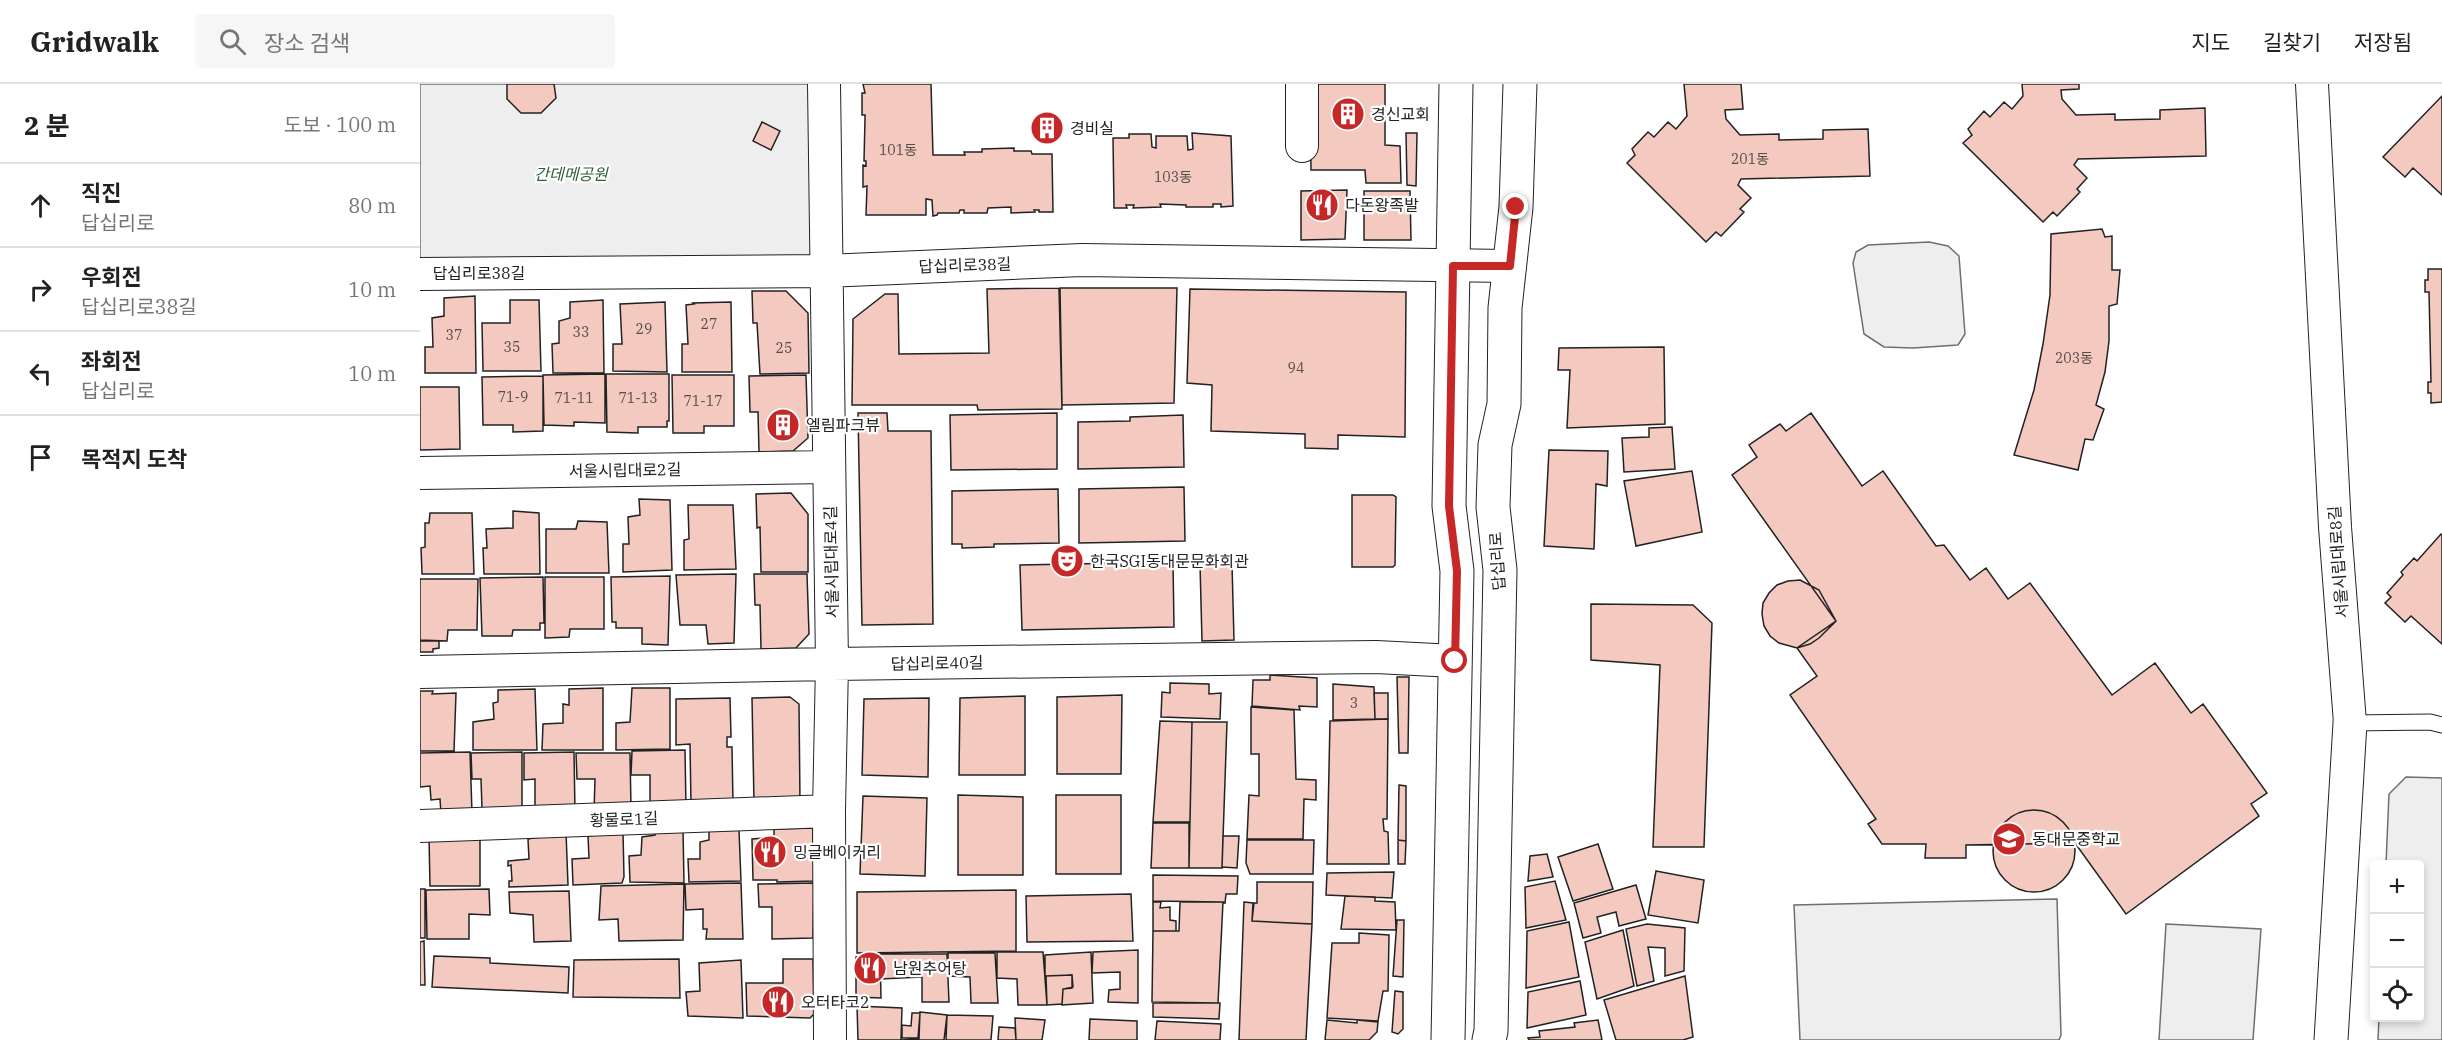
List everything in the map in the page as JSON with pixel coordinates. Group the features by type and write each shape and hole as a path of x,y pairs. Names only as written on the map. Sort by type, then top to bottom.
{"main road":[{"path":"1448,1040 1457,571 1449,506 1456,84"},
{"name":"답십리로","path":"1489,1040 1492,1019 1500,570 1493,507 1495,445 1504,404 1505,308 1516,207 1520,84"},
{"name":"서울시립대로8길","path":"2331,1040 2350,723"}],"street":[{"name":"서울시립대로4길","path":"824,84 832,664 829,811 830,1040"},
{"path":"1302,84 1302,146"},
{"name":"서울시립대로8길","path":"2312,84 2335,527 2350,723"},
{"name":"답십리로38길","path":"420,274 826,271 1082,260 1510,266"},
{"name":"서울시립대로2길","path":"420,473 829,467"},
{"name":"답십리로40길","path":"420,672 1376,657 1455,661"},
{"name":"황물로1길","path":"420,826 829,811"}],"lane":[{"path":"2350,723 2438,720"}],"green space":[{"name":"간데메공원","path":"420,84 811,84 813,263 420,266"},
{"path":"1929,242 1948,246 1959,256 1965,334 1958,345 1884,347 1864,334 1853,263 1856,252 1868,245"},
{"path":"2406,777 2442,778 2442,1040 2378,1040 2379,1022 2424,1022 2424,860 2386,860 2389,794"},
{"path":"2057,899 2061,1035 2059,1040 1800,1040 1794,905"},
{"path":"2166,924 2261,929 2253,1040 2159,1040"}],"building":[{"path":"507,84 554,84 556,98 541,113 521,113 507,99"},
{"path":"863,84 931,84 933,155 965,155 964,152 982,152 982,149 1014,148 1014,151 1031,151 1032,154 1052,154 1053,212 1034,210 1035,212 1011,213 1011,207 988,208 987,213 964,213 964,210 960,210 959,213 938,213 933,216 932,200 926,199 926,215 866,215 867,186 863,187 863,165 866,166 866,161 864,161 865,115 862,115 862,93 865,93"},
{"name":"경신교회","path":"1310,84 1385,84 1385,145 1400,146 1401,183 1366,183 1365,170 1311,170"},
{"path":"1684,84 1741,84 1743,109 1725,110 1726,119 1740,135 1779,134 1779,140 1823,139 1823,130 1868,129 1870,176 1741,179 1738,185 1751,198 1740,209 1744,212 1721,236 1716,232 1706,242 1627,163 1635,155 1632,149 1648,132 1654,137 1668,122 1676,129 1687,116"},
{"path":"2022,84 2079,84 2079,89 2061,90 2062,99 2076,115 2115,114 2115,120 2160,119 2160,110 2205,108 2206,156 2078,159 2074,165 2087,178 2077,189 2080,192 2057,216 2053,212 2043,222 1963,143 1972,135 1968,129 1984,111 1990,117 2004,102 2012,109 2023,96"},
{"path":"2442,96 2442,195 2413,168 2405,177 2383,157"},
{"name":"경비실","path":"1060,120 1060,136 1035,137 1035,121"},
{"path":"762,122 780,131 771,150 753,141"},
{"path":"1192,133 1231,136 1233,206 1221,207 1221,204 1213,204 1213,207 1186,207 1186,205 1160,204 1161,207 1133,208 1134,205 1126,205 1127,208 1114,208 1113,138 1129,138 1129,134 1151,134 1152,147 1156,148 1156,136 1187,136 1188,150 1193,149"},
{"path":"1406,133 1417,133 1416,186 1407,185"},
{"path":"1347,190 1345,239 1301,240 1301,191"},
{"path":"1364,191 1410,191 1411,240 1364,240"},
{"path":"2102,229 2105,237 2112,236 2112,270 2120,270 2117,304 2109,306 2109,341 2105,372 2096,405 2104,409 2093,440 2085,439 2078,470 2014,455 2034,390 2043,344 2050,295 2051,234"},
{"path":"2428,269 2442,269 2442,402 2431,403 2431,393 2428,393 2428,382 2431,382 2429,292 2425,292"},
{"path":"1059,288 1062,409 978,410 977,405 852,405 853,319 885,294 898,294 899,354 989,353 987,289"},
{"path":"1060,288 1177,288 1174,403 1062,405"},
{"path":"1190,289 1406,292 1405,437 1338,435 1338,449 1305,448 1305,434 1211,431 1212,385 1187,383"},
{"path":"752,291 786,291 808,313 809,373 760,374 757,323 753,323"},
{"path":"475,296 476,373 425,373 425,347 433,347 432,318 444,316 444,298"},
{"path":"510,300 539,300 541,371 483,371 482,323 510,323"},
{"path":"603,300 604,373 553,373 552,344 559,343 559,321 570,318 570,302"},
{"path":"665,302 667,372 613,371 613,344 622,344 620,304"},
{"path":"731,302 732,372 682,372 682,344 688,344 686,305"},
{"path":"1664,347 1665,424 1567,428 1570,370 1558,370 1559,348"},
{"path":"605,374 605,423 574,422 574,426 544,425 543,375"},
{"path":"606,374 669,374 667,427 638,427 638,433 607,432"},
{"path":"672,375 734,375 734,426 704,426 704,433 673,433"},
{"name":"엘림파크뷰","path":"806,375 808,438 793,451 759,452 758,412 750,412 749,376"},
{"path":"543,376 543,431 513,432 513,425 483,425 482,377"},
{"path":"420,387 459,387 460,449 420,450"},
{"path":"858,413 887,413 888,431 931,431 933,624 862,625"},
{"path":"1057,413 1057,469 951,470 950,415"},
{"path":"1811,413 1862,486 1883,471 1936,546 1944,545 1970,580 1986,568 2008,599 2030,583 2112,695 2155,663 2191,713 2203,704 2267,793 2251,804 2259,816 2126,914 2075,843 1966,845 1966,858 1925,858 1926,844 1882,844 1868,824 1876,819 1790,695 1817,676 1797,648 1836,621 1732,475 1757,457 1749,445 1780,424 1786,431"},
{"path":"1183,415 1184,467 1078,469 1078,422 1130,421 1130,417"},
{"path":"1672,427 1675,469 1624,472 1622,438 1649,437 1649,428"},
{"path":"1549,450 1608,451 1607,486 1596,484 1594,549 1544,546"},
{"path":"1692,471 1702,532 1636,546 1624,481"},
{"path":"1184,487 1185,541 1079,543 1079,489"},
{"path":"1058,489 1059,543 994,544 994,547 962,548 962,544 952,544 952,491"},
{"path":"791,493 808,514 808,572 761,572 760,527 757,528 756,494"},
{"path":"1352,495 1393,495 1396,497 1395,565 1393,567 1352,567"},
{"path":"639,499 670,500 672,570 623,572 623,544 629,544 628,517 640,515"},
{"path":"688,505 733,505 736,569 684,570 684,540 689,539"},
{"path":"513,511 539,513 540,574 484,574 483,548 487,548 486,529 513,528"},
{"path":"430,513 472,513 474,574 422,574 421,548 425,547 425,523 429,523"},
{"path":"578,521 607,522 609,573 546,573 546,529 576,529"},
{"path":"2441,534 2442,644 2411,616 2405,622 2385,603 2391,597 2387,593 2403,575 2401,572 2414,558 2417,561"},
{"path":"1173,562 1174,627 1022,630 1020,565"},
{"path":"1200,564 1232,564 1234,640 1202,641"},
{"path":"736,574 734,643 708,644 706,625 680,625 676,575"},
{"path":"754,574 807,574 809,634 796,648 761,649 760,605 755,605"},
{"path":"670,576 668,645 642,644 642,628 616,628 616,622 612,622 611,577"},
{"path":"543,577 544,623 540,623 540,630 513,630 512,636 482,636 480,578"},
{"path":"545,577 604,577 604,629 570,629 569,637 545,638"},
{"path":"420,579 478,579 477,630 448,630 447,641 420,640"},
{"path":"1800,580 1819,590 1836,621 1819,638 1797,648 1779,643 1770,636 1764,626 1762,614 1763,603 1777,585"},
{"path":"1591,604 1693,605 1712,623 1704,847 1653,847 1660,665 1591,660"},
{"path":"420,641 439,641 439,648 433,649 433,652 420,652"},
{"path":"1270,675 1317,678 1317,707 1299,706 1300,710 1252,706 1253,680 1270,680"},
{"path":"1397,677 1409,677 1408,753 1399,753"},
{"path":"1170,683 1209,684 1209,694 1221,693 1220,719 1161,717 1162,692 1170,693"},
{"path":"1333,684 1374,687 1375,719 1333,720"},
{"path":"603,688 603,750 542,750 543,724 563,723 563,704 569,705 569,689"},
{"path":"632,688 670,688 670,749 616,750 616,723 630,722"},
{"path":"535,689 537,750 473,750 473,722 494,719 493,703 498,702 498,690"},
{"path":"420,691 433,691 432,694 456,693 454,751 420,751"},
{"path":"1374,693 1388,693 1388,719 1375,719"},
{"path":"1122,695 1121,774 1057,774 1057,697"},
{"path":"1025,696 1025,775 959,775 960,698"},
{"path":"790,697 799,704 800,803 754,803 752,698"},
{"path":"730,698 731,737 727,737 727,747 732,747 733,803 691,804 690,744 676,745 676,699"},
{"path":"929,698 928,777 862,775 864,699"},
{"path":"1251,707 1294,710 1296,779 1316,780 1316,800 1304,799 1303,839 1247,839 1249,795 1259,796 1259,754 1251,754"},
{"path":"1388,719 1387,819 1383,819 1384,831 1388,832 1389,864 1327,864 1330,721"},
{"path":"1160,721 1192,722 1190,822 1153,822"},
{"path":"1192,722 1227,722 1222,868 1189,868"},
{"path":"685,750 686,808 650,809 650,775 631,775 632,751"},
{"path":"470,752 472,813 441,814 440,799 431,800 430,786 420,787 420,753"},
{"path":"522,752 522,813 482,809 481,779 472,779 471,753"},
{"path":"574,752 575,812 535,807 535,779 524,780 524,753"},
{"path":"576,753 630,753 631,808 594,812 595,779 577,779"},
{"path":"1399,785 1406,786 1406,841 1398,840"},
{"path":"958,795 1023,797 1023,875 958,875"},
{"path":"1056,795 1121,795 1121,874 1056,874"},
{"path":"863,796 927,798 925,876 860,874"},
{"path":"2034,810 2050,813 2063,822 2072,835 2075,851 2072,867 2063,880 2050,889 2034,892 2018,889 2005,880 1996,867 1993,851 1996,835 2005,822 2018,813"},
{"path":"1153,823 1189,823 1189,868 1151,868"},
{"path":"813,828 814,881 753,880 752,839 774,837 774,829"},
{"path":"683,830 684,883 630,882 629,856 641,855 642,837 655,835 655,831"},
{"path":"709,830 739,830 741,881 689,882 688,859 700,859 700,842 709,840"},
{"path":"566,832 568,885 509,887 509,881 512,881 511,865 508,866 508,861 529,859 528,839"},
{"path":"623,832 624,877 622,883 573,885 572,859 589,858 588,836"},
{"path":"480,836 480,886 430,886 429,837"},
{"path":"1223,836 1239,836 1237,868 1222,867"},
{"path":"1247,840 1314,840 1313,874 1250,874 1246,863"},
{"path":"1398,840 1406,841 1405,864 1398,864"},
{"path":"1598,844 1613,889 1573,901 1558,857"},
{"path":"1547,854 1553,877 1528,881 1530,856"},
{"path":"1656,871 1704,880 1698,923 1648,915"},
{"path":"1394,872 1392,898 1326,895 1327,873"},
{"path":"1153,875 1238,876 1237,894 1226,894 1225,903 1153,901"},
{"path":"1555,881 1566,920 1526,928 1525,887"},
{"path":"1257,882 1313,882 1312,924 1252,921 1254,903 1257,903"},
{"path":"741,883 743,939 706,939 707,929 703,929 703,909 686,910 685,884"},
{"path":"814,883 813,938 772,939 772,907 759,907 758,884"},
{"path":"684,884 683,940 619,941 618,919 599,920 601,886"},
{"path":"1636,885 1646,919 1619,926 1616,912 1597,917 1601,933 1583,938 1574,903"},
{"path":"420,889 425,889 425,938 420,938"},
{"path":"489,889 490,915 469,914 469,939 427,939 426,890"},
{"path":"1016,890 1016,951 857,953 857,892"},
{"path":"569,891 571,941 534,942 533,915 510,913 509,892"},
{"path":"1131,894 1133,941 1027,942 1026,896"},
{"path":"1345,896 1375,897 1375,901 1395,902 1396,930 1341,929"},
{"path":"1153,902 1161,902 1160,908 1170,907 1170,920 1176,921 1176,931 1153,931"},
{"path":"1180,902 1223,902 1218,1003 1152,1002 1153,931 1179,931"},
{"path":"1244,902 1253,903 1252,921 1312,924 1306,1040 1239,1040"},
{"path":"1397,920 1404,920 1403,977 1393,976"},
{"path":"1569,922 1579,977 1526,988 1527,931"},
{"path":"1647,924 1685,928 1684,971 1665,976 1665,948 1648,947 1654,981 1637,986 1626,929"},
{"path":"1623,930 1634,986 1597,999 1585,942"},
{"path":"1359,933 1389,935 1388,991 1383,991 1378,1021 1327,1018 1332,943 1359,943"},
{"path":"424,941 425,985 420,985 420,942"},
{"path":"1138,950 1138,1003 1108,1002 1109,990 1120,989 1120,972 1092,973 1093,952"},
{"path":"997,952 1043,952 1047,1005 1018,1005 1017,979 997,978"},
{"path":"1091,952 1093,1003 1062,1005 1063,989 1072,988 1072,975 1045,976 1045,955"},
{"path":"948,953 995,953 998,1003 971,1003 970,977 948,976"},
{"path":"880,954 947,954 949,1002 922,1002 922,977 881,979"},
{"path":"880,955 881,998 856,997 856,957"},
{"path":"434,956 490,958 490,963 569,967 568,993 432,987"},
{"path":"679,959 680,998 573,997 574,960"},
{"path":"783,959 813,959 814,1014 810,1018 747,1016 746,983 783,983"},
{"path":"741,960 743,1018 688,1016 686,992 700,991 699,963"},
{"path":"1072,975 1073,987 1063,989 1062,1004 1047,1005 1046,976"},
{"path":"1685,976 1693,1037 1683,1040 1616,1040 1604,1000"},
{"path":"1580,981 1586,1015 1527,1028 1528,992"},
{"path":"1395,991 1403,992 1403,1029 1398,1034 1392,1032"},
{"path":"1153,1003 1220,1003 1219,1019 1153,1017"},
{"path":"857,1006 902,1008 901,1040 858,1040"},
{"path":"920,1012 947,1015 944,1040 901,1040 919,1039"},
{"path":"912,1013 920,1013 918,1038 902,1038 902,1025 911,1026"},
{"path":"947,1015 993,1016 991,1040 946,1040"},
{"path":"1015,1018 1045,1020 1042,1040 1016,1040"},
{"path":"1090,1019 1137,1021 1137,1040 1089,1040"},
{"path":"1327,1020 1357,1023 1357,1020 1378,1022 1377,1032 1369,1040 1325,1040"},
{"path":"1598,1020 1602,1040 1529,1040 1528,1038 1540,1037 1539,1031 1575,1027 1574,1023"},
{"path":"1157,1021 1221,1024 1220,1040 1155,1040"},
{"path":"999,1027 1015,1028 1016,1040 998,1040"}],"place":[{"name":"경신교회","path":"1348,114"},
{"name":"경비실","path":"1047,128"},
{"name":"다돈왕족발","path":"1322,205"},
{"name":"엘림파크뷰","path":"783,425"},
{"name":"한국SGI동대문문화회관","path":"1067,561"},
{"name":"동대문중학교","path":"2009,839"},
{"name":"밍글베이커리","path":"770,852"},
{"name":"남원추어탕","path":"870,968"},
{"name":"오터타코2","path":"778,1002"}],"route":[{"path":"1455,661 1457,571 1449,506 1453,266 1510,266 1516,207"}]}
